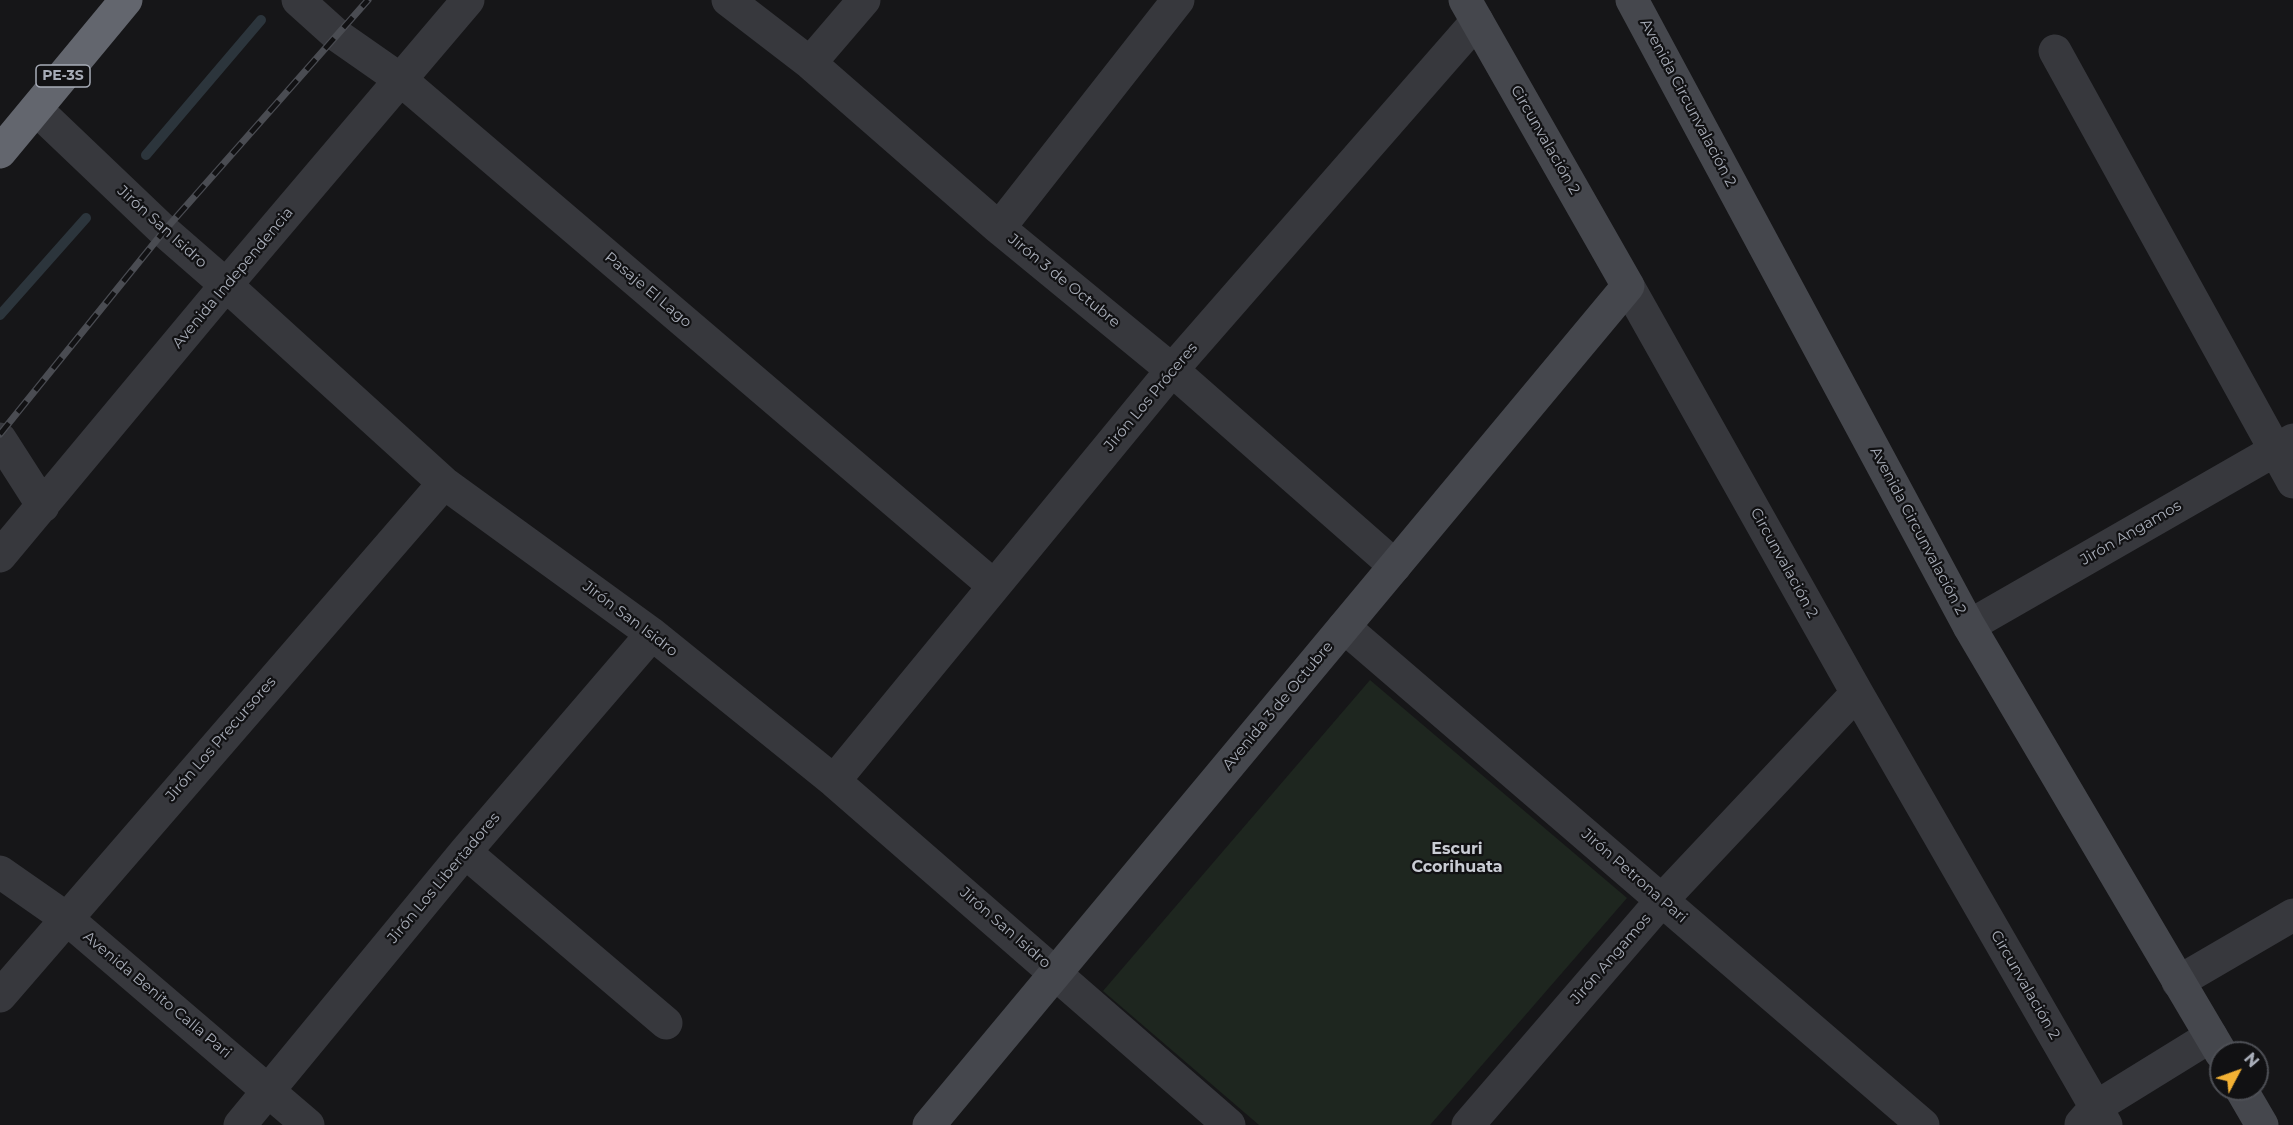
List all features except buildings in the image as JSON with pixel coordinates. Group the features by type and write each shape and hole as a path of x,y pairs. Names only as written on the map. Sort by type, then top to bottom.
{"highway":[{"name":"PE-3S","path":"1,148 126,0"}],"street":[{"name":"Pasaje El Lago","path":"298,0 338,36 401,80 994,586"},
{"name":"Avenida Independencia","path":"0,556 468,0"},
{"name":"Jirón 3 de Octubre","path":"728,0 810,63 999,228 1172,370 1395,566"},
{"path":"810,63 864,0"},
{"path":"999,228 1178,0"},
{"name":"Avenida Circunvalación 2","path":"1632,0 1969,626 2214,1041"},
{"name":"Circunvalación 2","path":"1471,11 1857,693 2094,1119"},
{"name":"Jirón Los Próceres","path":"834,781 1471,11"},
{"path":"2055,51 2284,445 2293,482"},
{"name":"Jirón San Isidro","path":"36,109 165,231 444,483 652,634 834,781 1229,1125"},
{"name":"Avenida 3 de Octubre","path":"929,1125 1628,286"},
{"path":"0,439 43,506"},
{"name":"Jirón Angamos","path":"1969,626 2284,445"},
{"name":"Jirón Los Precursores","path":"0,996 444,483"},
{"name":"Jirón Petrona Pari","path":"1344,627 1923,1125"},
{"name":"Jirón Los Libertadores","path":"240,1125 465,852 652,634"},
{"name":"Jirón Angamos","path":"1468,1125 1662,900 1857,693"},
{"path":"465,852 666,1023"},
{"name":"Avenida Benito Calla Pari","path":"0,872 66,918 309,1125"},
{"path":"2178,982 2293,915"},
{"path":"2094,1119 2209,1049"},
{"path":"2248,1101 2262,1125"}],"shaded area":[{"path":"1370,680 1627,898 1430,1125 1259,1125 1103,991"}],"waterway":[{"path":"146,155 261,20"},
{"path":"0,315 86,218"}],"railway":[{"path":"0,434 164,231 368,0"}],"district":[{"name":"Escuri Ccorihuata","path":"1457,858"}]}
